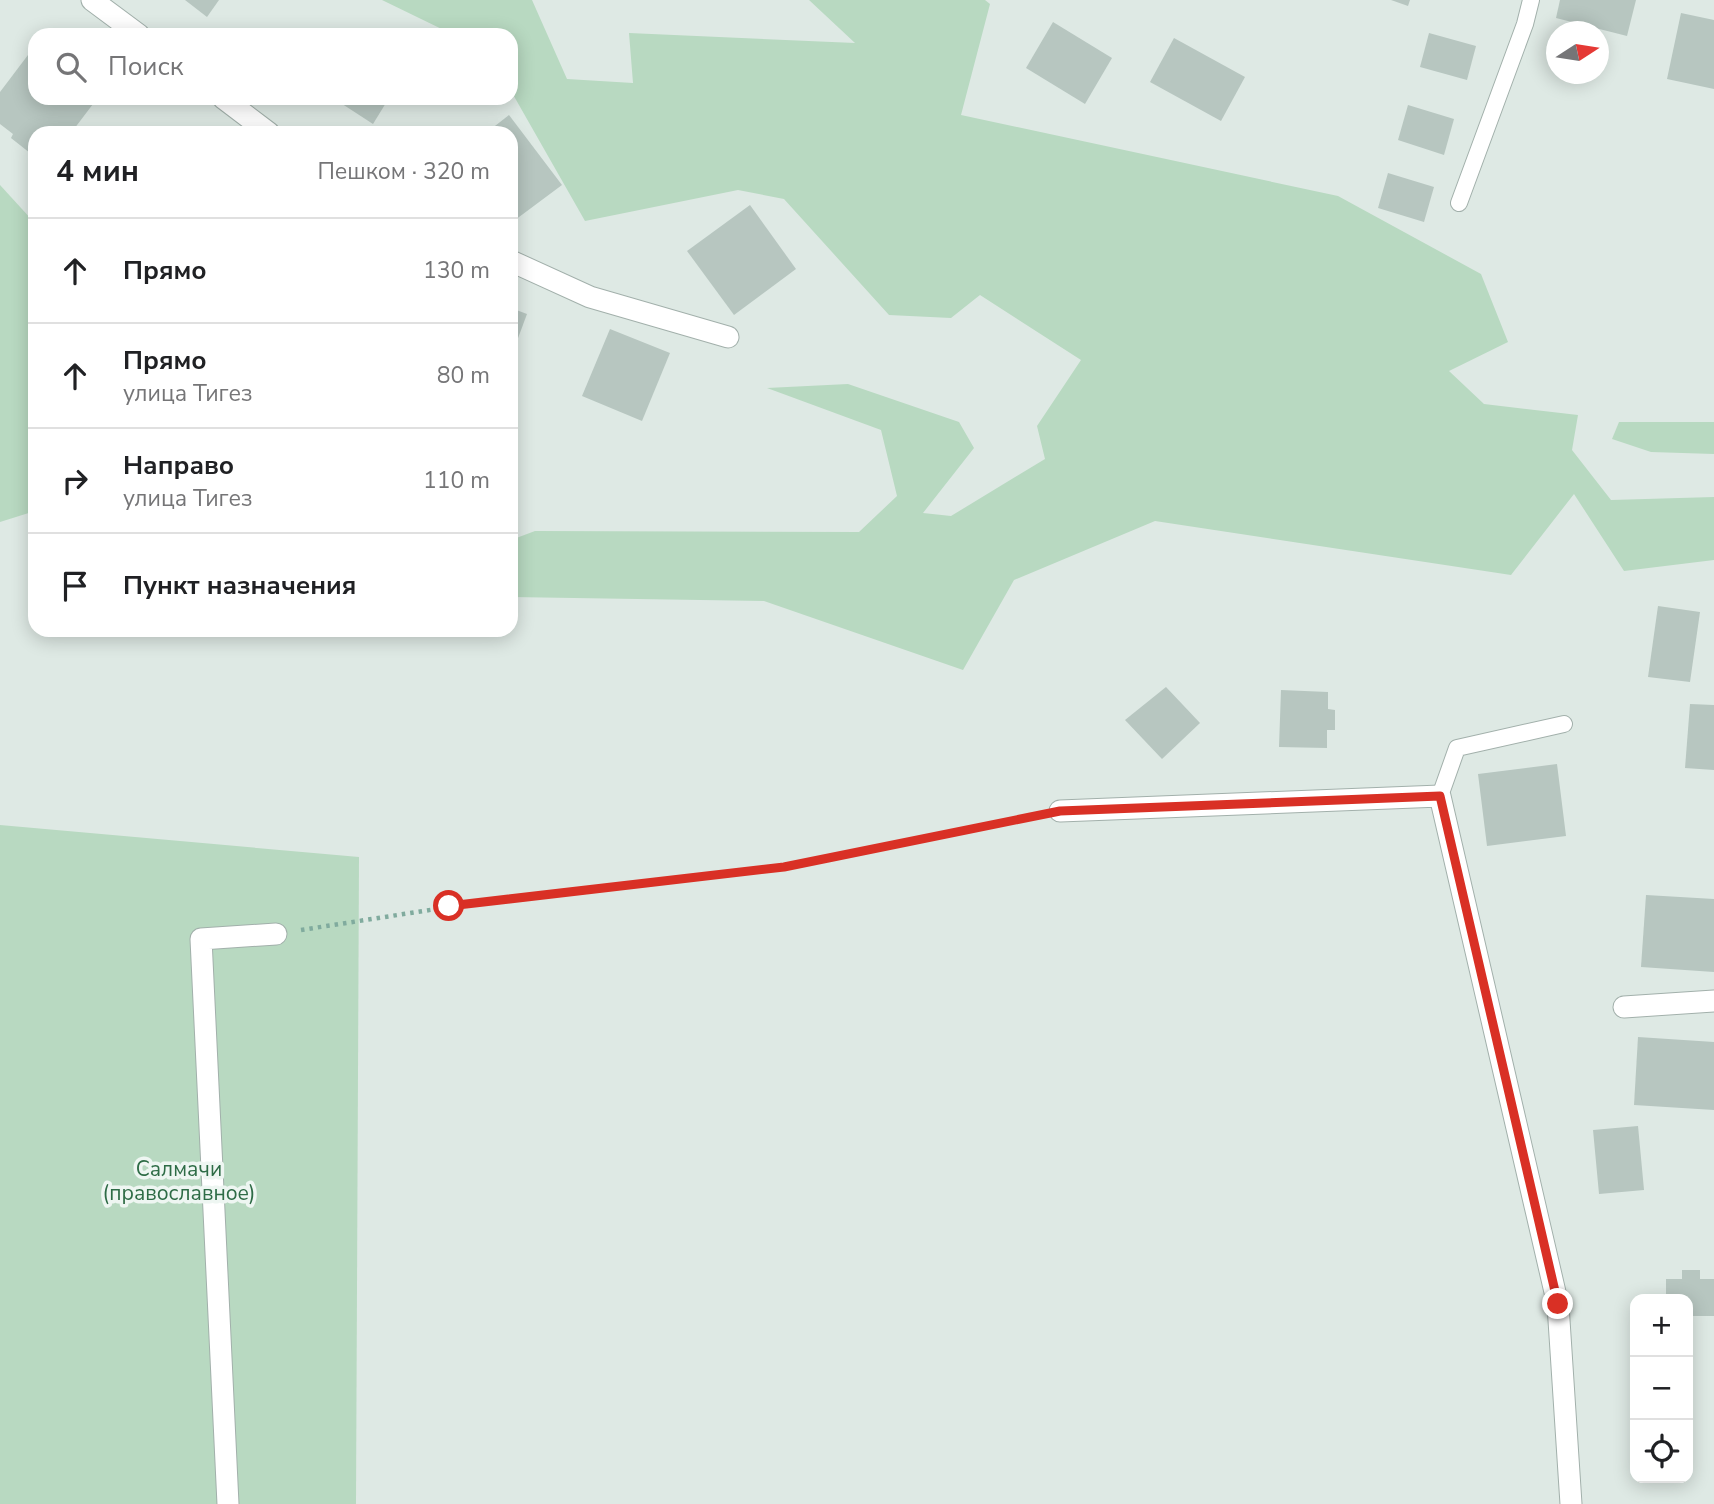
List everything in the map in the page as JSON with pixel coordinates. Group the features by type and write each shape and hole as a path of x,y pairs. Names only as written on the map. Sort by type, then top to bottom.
{"street":[{"path":"92,0 130,28"},
{"path":"232,105 260,126"},
{"path":"518,264 590,297 728,337"},
{"path":"1060,811 1440,796 1558,1304 1571,1504"},
{"path":"228,1504 201,939 276,934"},
{"path":"1624,1007 1714,1001"}],"lane":[{"path":"1459,202 1525,24 1531,0"},
{"path":"1440,796 1457,748 1564,724"}],"path":[{"path":"276,934 449,906 784,867 1060,811"}],"green space":[{"path":"382,0 532,0 567,79 633,83 629,33 855,43 809,0 985,0 990,4 961,115 1338,196 1481,274 1508,342 1449,371 1484,404 1578,415 1572,450 1611,500 1714,497 1714,560 1624,571 1574,494 1511,575 1155,521 1014,580 963,670 764,601 518,597 518,537 535,531 859,532 897,496 881,430 767,388 848,384 959,422 974,448 923,513 951,516 1045,459 1037,426 1081,360 980,295 951,318 889,315 784,199 738,190 585,221 518,103 518,28 440,28"},
{"path":"0,185 28,216 28,513 0,522"},
{"path":"1619,422 1714,422 1714,454 1651,452 1612,439"},
{"name":"Салмачи (православное)","path":"0,825 359,857 356,1504 0,1504"}],"building":[{"path":"185,0 219,0 207,17"},
{"path":"1391,0 1410,0 1408,6"},
{"path":"1560,0 1636,0 1627,36 1609,31 1609,21 1568,21 1556,18"},
{"path":"1681,13 1714,20 1714,89 1667,79"},
{"path":"1053,22 1112,58 1085,104 1026,68"},
{"path":"1429,33 1476,46 1467,80 1420,67"},
{"path":"1174,38 1245,77 1221,121 1150,82"},
{"path":"28,55 28,105 92,105 76,126 28,126 28,151 11,138 13,134 0,124 0,92"},
{"path":"344,105 385,105 373,124"},
{"path":"1408,105 1454,119 1444,155 1398,140"},
{"path":"509,115 517,126 495,126"},
{"path":"518,127 562,185 518,218"},
{"path":"1388,173 1434,187 1424,222 1378,208"},
{"path":"750,205 796,269 734,315 687,251"},
{"path":"518,311 527,314 518,338"},
{"path":"610,329 670,353 642,421 582,396"},
{"path":"1658,606 1700,612 1690,682 1648,677"},
{"path":"1166,687 1200,723 1162,759 1125,720"},
{"path":"1281,690 1328,692 1328,709 1335,710 1335,730 1327,730 1327,748 1279,747"},
{"path":"1690,704 1714,705 1714,770 1685,768"},
{"path":"1557,764 1566,836 1487,846 1478,774"},
{"path":"1646,895 1714,899 1714,972 1641,967"},
{"path":"1638,1037 1714,1042 1714,1110 1634,1105"},
{"path":"1638,1126 1644,1190 1599,1194 1593,1130"},
{"path":"1682,1270 1700,1270 1700,1279 1714,1279 1714,1316 1693,1316 1693,1294 1666,1294 1666,1279 1682,1279"}],"route":[{"path":"449,906 784,867 1060,811 1440,796 1558,1304"}]}
